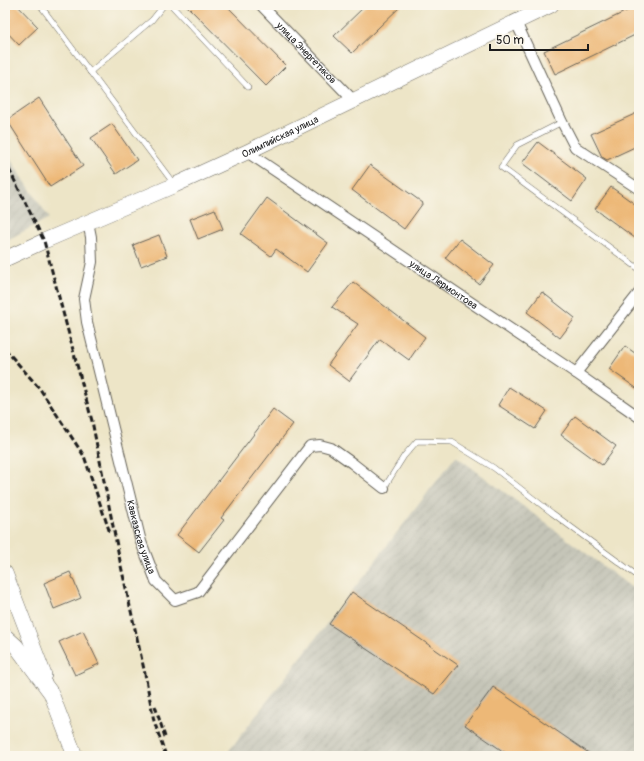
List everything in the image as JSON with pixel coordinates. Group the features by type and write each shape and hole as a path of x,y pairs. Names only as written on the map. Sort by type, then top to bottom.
{"street":[{"name":"улица Энергетиков","path":"260,5 353,100"},
{"name":"Олимпийская улица","path":"5,259 247,152 551,5"},
{"path":"516,22 575,147 639,189"},
{"name":"улица Лермонтова","path":"247,152 639,417"},
{"name":"Кавказская улица","path":"88,222 91,237 92,262 84,299 87,322 141,542 156,581 175,600 198,592 310,446 320,445 331,448 384,488"},
{"path":"576,373 639,293"},
{"path":"5,573 75,756"},
{"path":"5,636 16,646 51,693"}],"lane":[{"path":"40,5 175,185"},
{"path":"90,72 152,20 164,5"},
{"path":"171,5 248,87"},
{"path":"562,122 517,144 501,167 639,269"},
{"path":"384,488 404,456 417,441 452,442 494,468 639,577"}],"shaded area":[{"path":"5,151 49,218 5,241"},
{"path":"456,456 639,593 639,756 225,756"}],"building":[{"path":"12,5 17,5 38,27 19,45 5,30 5,12"},
{"path":"186,5 226,5 286,66 266,86"},
{"path":"366,5 402,5 352,53 334,36"},
{"path":"639,5 639,33 555,74 544,51"},
{"path":"39,98 83,166 50,187 7,120"},
{"path":"639,112 639,145 607,160 602,157 591,134"},
{"path":"112,124 137,160 116,174 91,138"},
{"path":"538,142 587,179 572,201 522,163"},
{"path":"370,165 423,203 404,229 352,190"},
{"path":"611,187 639,207 639,241 595,209"},
{"path":"267,198 328,243 307,272 276,249 271,256 241,234"},
{"path":"215,209 223,229 198,239 190,219"},
{"path":"159,235 167,256 141,266 133,245"},
{"path":"460,239 494,265 479,284 445,258"},
{"path":"353,282 425,337 409,360 380,339 349,381 328,365 358,324 332,307"},
{"path":"542,292 575,318 560,338 527,312"},
{"path":"625,346 639,356 639,390 609,369"},
{"path":"509,387 547,411 535,429 498,405"},
{"path":"273,409 293,424 221,518 224,520 199,552 177,535"},
{"path":"575,416 616,446 602,465 561,435"},
{"path":"70,572 81,598 54,609 44,583"},
{"path":"352,592 458,665 434,694 329,624"},
{"path":"83,631 99,664 75,675 59,642"},
{"path":"493,687 593,756 510,756 465,725"}],"railway":[{"path":"5,161 44,241 92,421 154,721 166,756"},
{"path":"5,349 40,389 84,456 110,533"},
{"path":"155,706 165,737"}]}
